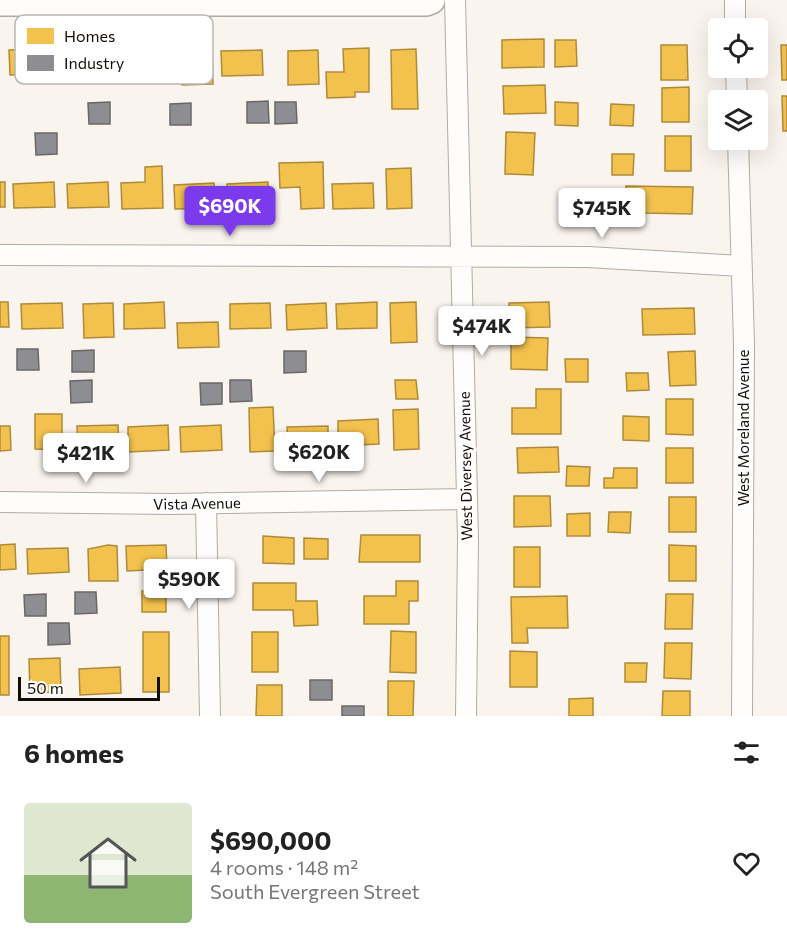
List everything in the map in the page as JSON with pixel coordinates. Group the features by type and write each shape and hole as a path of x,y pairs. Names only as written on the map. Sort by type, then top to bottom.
{"street":[{"path":"0,2 426,2 431,0"},
{"name":"West Diversey Avenue","path":"455,0 466,500 466,716"},
{"path":"735,0 735,18"},
{"name":"West Moreland Avenue","path":"738,150 744,343 742,716"},
{"path":"0,255 588,257 741,266"},
{"name":"Vista Avenue","path":"0,502 206,503 466,500"},
{"path":"206,503 210,716"}],"building: Homes":[{"path":"544,39 544,67 502,68 502,40"},
{"path":"555,40 576,40 577,66 555,67"},
{"path":"661,45 687,45 688,80 661,80"},
{"path":"781,45 787,45 787,80 782,80"},
{"path":"369,48 369,92 355,92 355,97 327,98 326,72 344,72 343,49"},
{"path":"416,49 418,109 392,109 391,50"},
{"path":"9,50 15,50 15,75 10,75"},
{"path":"262,50 263,75 222,76 221,51"},
{"path":"318,50 319,84 288,85 288,51"},
{"path":"545,85 546,113 504,114 503,86"},
{"path":"689,87 689,122 662,122 662,88"},
{"path":"782,96 787,96 787,131 783,131"},
{"path":"555,102 578,103 578,126 555,125"},
{"path":"611,104 634,105 633,126 610,125"},
{"path":"506,132 535,133 533,175 505,174"},
{"path":"665,136 691,136 691,171 665,171"},
{"path":"612,154 634,154 633,175 612,175"},
{"path":"323,162 324,208 301,209 300,187 280,188 279,163"},
{"path":"162,166 163,208 122,209 121,183 145,182 145,167"},
{"path":"411,168 412,208 387,209 386,169"},
{"path":"0,182 5,182 5,207 0,207"},
{"path":"54,182 55,207 14,208 13,184"},
{"path":"108,182 109,207 68,208 67,184"},
{"path":"268,182 268,207 228,208 227,184"},
{"path":"214,183 215,208 175,209 174,185"},
{"path":"373,183 374,208 333,209 332,184"},
{"path":"626,186 693,187 692,214 643,213 643,209 626,209"},
{"path":"0,302 8,302 9,327 0,327"},
{"path":"164,302 165,328 124,329 124,304"},
{"path":"377,302 377,328 337,329 336,304"},
{"path":"416,302 417,342 391,343 390,303"},
{"path":"549,302 550,327 510,328 509,303"},
{"path":"62,303 63,328 22,329 21,304"},
{"path":"113,303 114,337 84,338 83,304"},
{"path":"270,303 271,328 230,329 230,304"},
{"path":"326,303 327,328 287,330 286,305"},
{"path":"694,308 695,334 643,335 642,309"},
{"path":"218,322 219,347 178,348 177,323"},
{"path":"511,337 548,338 547,370 511,369"},
{"path":"695,351 696,385 670,386 668,352"},
{"path":"565,359 588,359 588,382 566,382"},
{"path":"626,373 648,373 649,390 627,391"},
{"path":"395,380 416,380 418,399 396,399"},
{"path":"536,389 561,389 561,434 512,434 512,408 536,408"},
{"path":"666,399 693,399 693,435 666,434"},
{"path":"273,407 275,451 250,452 249,408"},
{"path":"418,409 419,449 394,450 393,410"},
{"path":"35,414 62,414 62,450 35,449"},
{"path":"623,416 649,417 649,441 623,440"},
{"path":"378,419 379,444 338,446 338,421"},
{"path":"118,425 119,450 78,451 77,426"},
{"path":"168,425 169,450 128,452 128,427"},
{"path":"221,425 222,450 181,452 180,427"},
{"path":"0,426 10,426 11,450 0,451"},
{"path":"328,426 328,451 288,452 287,427"},
{"path":"558,447 559,472 518,473 517,448"},
{"path":"666,448 693,448 693,483 666,483"},
{"path":"567,466 590,467 589,486 566,486"},
{"path":"614,468 637,468 637,488 604,488 604,478 613,478"},
{"path":"514,496 550,496 551,526 514,527"},
{"path":"669,497 696,497 696,532 669,532"},
{"path":"609,512 631,512 630,533 608,532"},
{"path":"590,513 590,536 567,536 567,514"},
{"path":"361,535 420,535 420,562 359,562"},
{"path":"263,536 294,538 294,564 263,563"},
{"path":"304,538 328,539 328,559 304,559"},
{"path":"15,544 16,569 0,570 0,545"},
{"path":"108,545 117,546 118,581 89,581 88,549"},
{"path":"166,545 167,569 127,571 126,546"},
{"path":"669,545 696,546 696,581 669,581"},
{"path":"514,547 540,547 540,587 514,587"},
{"path":"68,548 69,572 28,574 27,549"},
{"path":"396,581 418,581 418,601 409,601 409,624 364,624 364,596 396,596"},
{"path":"253,583 296,583 296,601 317,601 318,625 294,626 293,610 253,610"},
{"path":"142,591 166,591 166,612 142,612"},
{"path":"666,594 693,594 692,629 665,629"},
{"path":"567,596 568,628 527,628 528,643 512,643 511,597"},
{"path":"391,631 416,632 416,673 390,672"},
{"path":"143,632 169,632 169,692 143,692"},
{"path":"252,632 278,632 278,672 252,672"},
{"path":"0,636 9,636 9,695 0,695"},
{"path":"665,643 692,643 691,679 664,678"},
{"path":"510,651 537,652 537,687 510,687"},
{"path":"60,658 61,692 30,693 29,659"},
{"path":"625,663 647,663 646,682 625,682"},
{"path":"120,667 121,693 80,695 79,669"},
{"path":"388,681 414,681 413,716 388,716"},
{"path":"257,685 282,685 282,716 256,716"},
{"path":"663,691 690,691 690,716 662,716"},
{"path":"593,698 593,716 569,716 569,699"}],"building: Industry":[{"path":"268,101 269,123 247,123 247,102"},
{"path":"110,102 110,124 89,124 88,103"},
{"path":"275,102 296,102 297,123 275,124"},
{"path":"191,103 191,125 170,125 170,104"},
{"path":"35,133 57,133 57,154 36,155"},
{"path":"17,349 38,349 39,370 17,370"},
{"path":"94,350 94,372 72,372 72,351"},
{"path":"284,351 306,351 306,372 284,373"},
{"path":"92,380 92,402 71,403 70,381"},
{"path":"230,380 251,380 252,401 230,402"},
{"path":"200,383 222,383 222,404 201,405"},
{"path":"75,592 96,592 97,613 75,614"},
{"path":"46,594 46,616 25,616 24,595"},
{"path":"48,623 69,623 70,644 48,645"},
{"path":"310,680 332,680 332,700 310,700"},
{"path":"342,706 364,706 364,716 342,716"}]}
